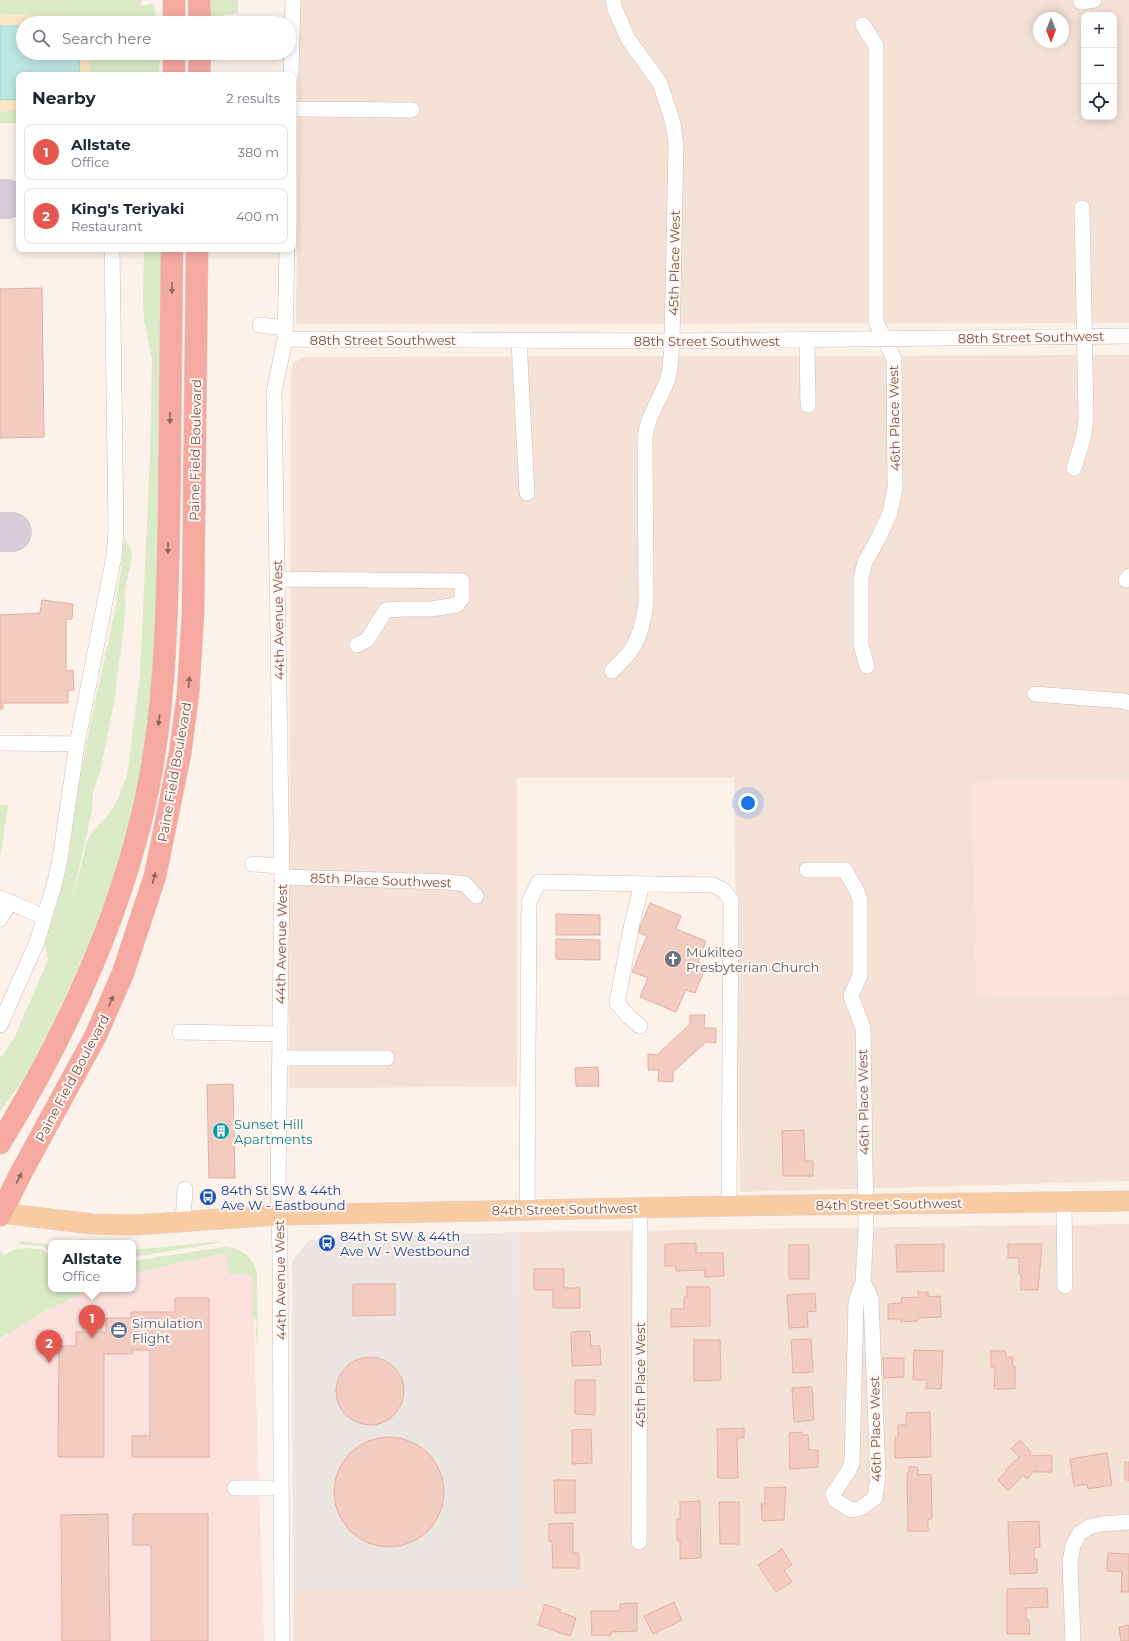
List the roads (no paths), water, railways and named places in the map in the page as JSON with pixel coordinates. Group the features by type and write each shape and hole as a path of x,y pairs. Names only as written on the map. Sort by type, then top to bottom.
{"highway":[{"path":"174,0 174,16"},
{"path":"199,0 200,16"},
{"path":"174,60 174,72"},
{"path":"200,60 200,72"},
{"name":"Paine Field Boulevard","path":"0,1143 19,1112 63,1029 102,942 124,882 142,820 152,768 163,682 167,614 172,252"},
{"name":"Paine Field Boulevard","path":"0,1214 96,1035 123,973 155,876 180,754 188,694 193,614 197,252"}],"main road":[{"name":"84th Street Southwest","path":"0,1214 92,1224 134,1225 279,1215 527,1209 1129,1201"}],"street":[{"path":"293,0 293,16"},
{"name":"45th Place West","path":"612,671 631,650 639,633 644,617 646,602 646,428 650,414 668,378 672,341 676,144 673,122 660,83 628,39 615,9 613,0"},
{"name":"46th Place West","path":"863,25 876,46 876,322 894,359 895,488 890,513 865,562 862,578 862,646 867,666"},
{"path":"292,60 292,72"},
{"path":"296,109 412,110"},
{"path":"1074,468 1083,439 1086,419 1082,208"},
{"path":"0,1025 37,942 60,858 77,744 114,556 116,530 112,252"},
{"name":"44th Avenue West","path":"282,1641 279,1215 282,872 274,392 285,334 287,252"},
{"name":"88th Street Southwest","path":"260,325 285,334 519,340 885,340 1129,336"},
{"path":"519,340 527,494"},
{"path":"807,340 808,405"},
{"path":"277,579 462,581 462,598 457,606 431,610 386,610 366,640 357,646"},
{"path":"1035,694 1124,701 1129,703"},
{"path":"0,743 77,744"},
{"name":"85th Place Southwest","path":"253,864 282,872 465,884 476,896"},
{"name":"46th Place West","path":"806,870 845,870 857,891 860,900 860,975 851,996 863,1028 865,1205 864,1282 856,1302 852,1463 848,1472 833,1494 835,1500 851,1510 862,1508 875,1498 878,1476 871,1299 864,1282"},
{"path":"527,1209 529,902 539,882 713,885 723,890 731,900 729,1206"},
{"path":"640,1026 629,1017 617,1003 632,923 642,884"},
{"path":"0,919 5,900 44,917"},
{"path":"180,1032 280,1034"},
{"path":"280,1058 387,1058"},
{"path":"183,1222 185,1189"},
{"path":"1064,1203 1065,1286"},
{"name":"45th Place West","path":"639,1542 640,1207"},
{"path":"235,1488 281,1488"},
{"path":"1073,1641 1070,1562 1073,1545 1080,1533 1089,1527 1101,1524 1129,1522"}],"water":[{"path":"0,26 16,26 16,60 80,60 79,72 16,72 16,99 0,100"}],"place":[{"name":"Mukilteo Presbyterian Church","path":"673,959"},
{"name":"Sunset Hill Apartments","path":"221,1131"},
{"name":"84th St SW & 44th Ave W - Eastbound","path":"208,1197"},
{"name":"84th St SW & 44th Ave W - Westbound","path":"327,1243"},
{"name":"Simulation Flight","path":"119,1330"},
{"name":"Allstate","path":"92,1338"},
{"name":"King's Teriyaki","path":"49,1363"}]}
